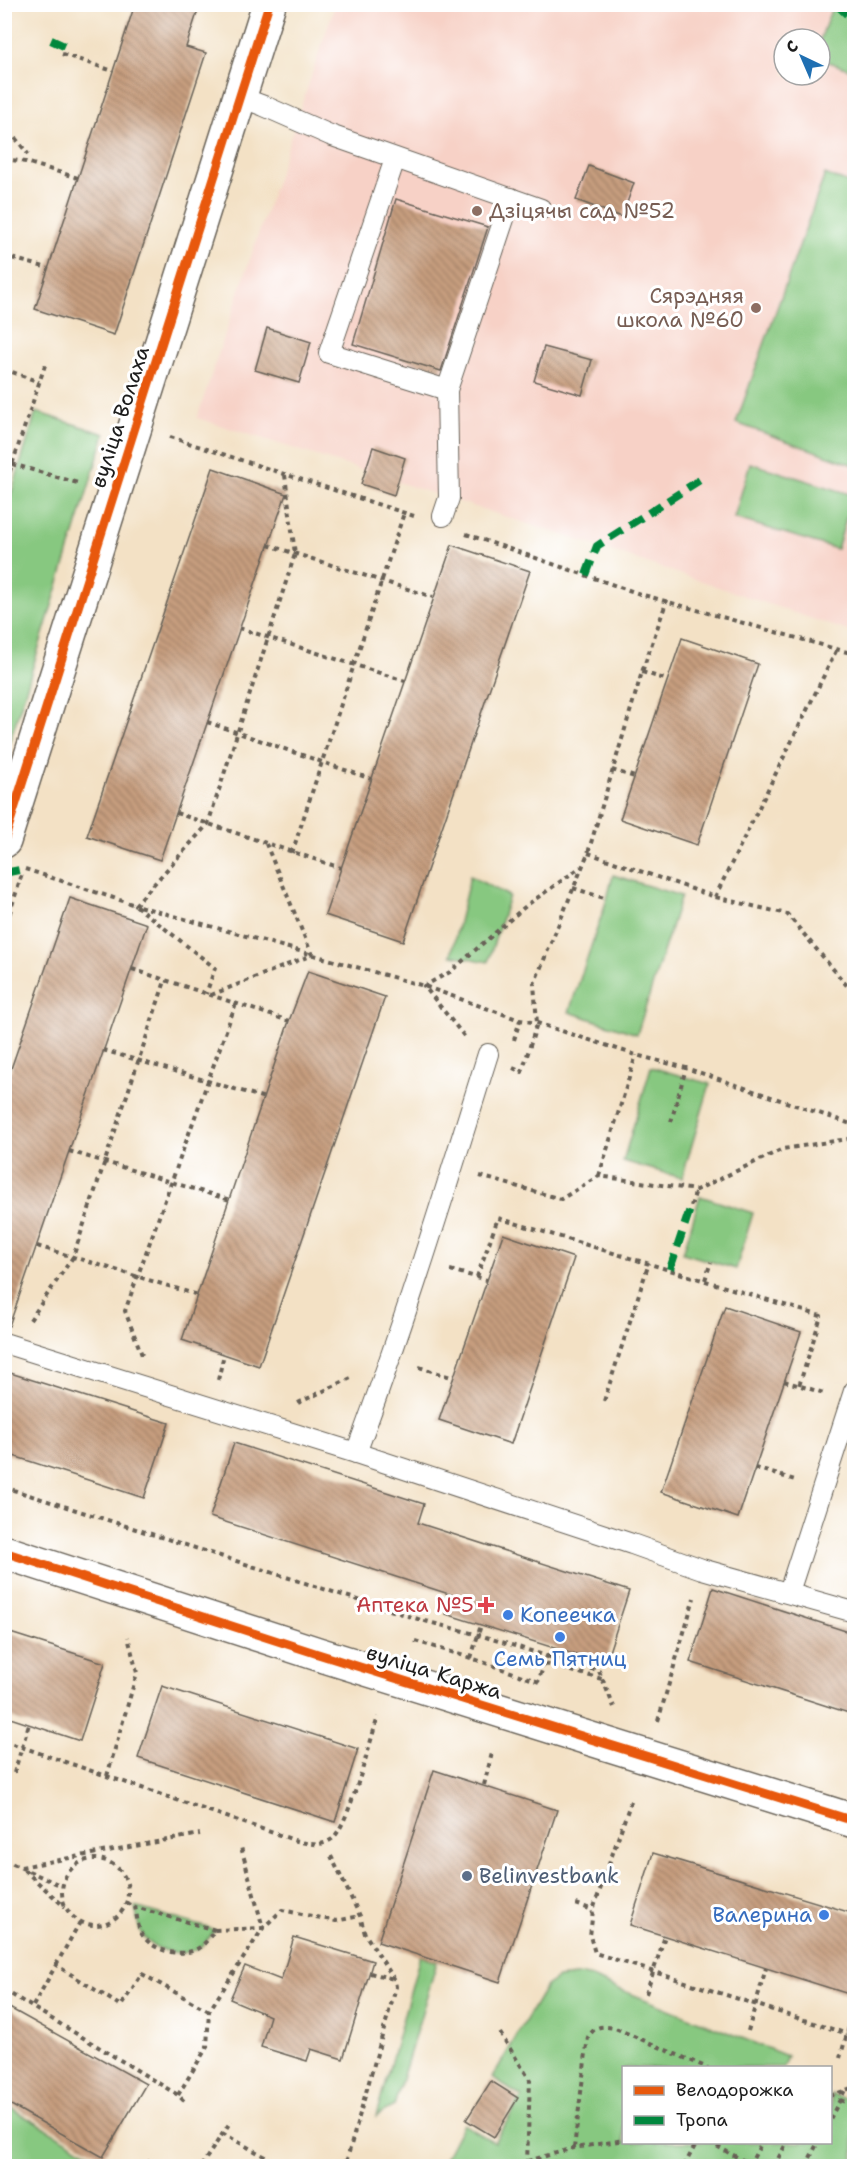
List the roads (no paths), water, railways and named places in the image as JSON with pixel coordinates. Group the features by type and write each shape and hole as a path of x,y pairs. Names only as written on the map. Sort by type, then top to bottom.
{"street":[{"name":"вуліца Волаха","path":"4,841 269,4"},
{"name":"вуліца Каржа","path":"4,1552 318,1654 855,1821"}],"lane":[{"path":"240,98 395,159 541,209"},
{"path":"395,159 329,353 447,390"},
{"path":"443,516 449,498 447,390 511,198"},
{"path":"356,1453 392,1358 424,1263 488,1054"},
{"path":"4,1343 356,1453 702,1569 855,1612"},
{"path":"789,1592 855,1391"}],"place":[{"name":"Дзіцячы сад №52","path":"477,211"},
{"name":"Сярэдняя школа №60","path":"756,308"},
{"name":"Аптека №5","path":"486,1605"},
{"name":"Копеечка","path":"508,1615"},
{"name":"Семь Пятниц","path":"560,1637"},
{"name":"Belinvestbank","path":"467,1876"},
{"name":"Валерина","path":"824,1915"}]}
